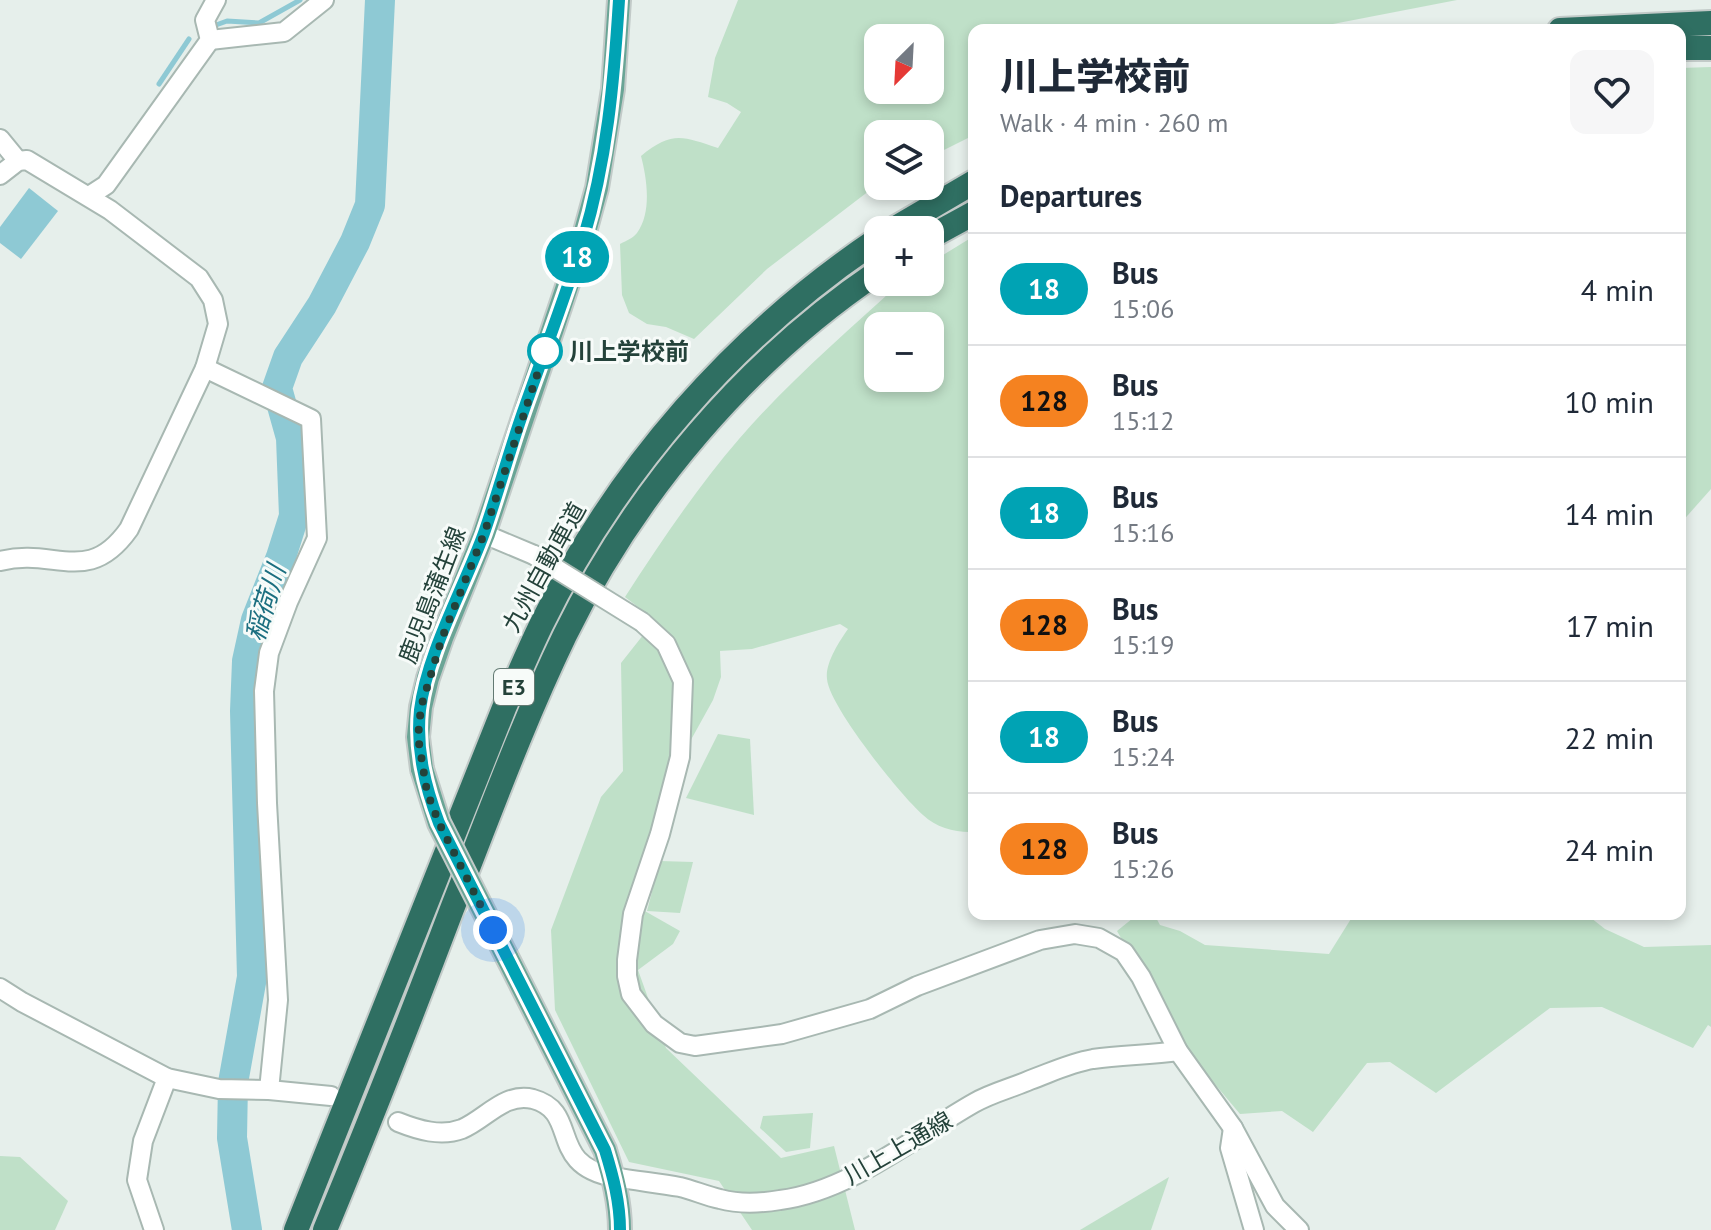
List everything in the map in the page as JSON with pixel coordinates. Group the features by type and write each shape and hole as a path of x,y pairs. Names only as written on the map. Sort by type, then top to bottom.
{"highway":[{"path":"1686,24 1711,23"},
{"path":"1686,48 1711,48"},
{"path":"916,216 968,186"},
{"path":"944,229 968,216"},
{"name":"九州自動車道","path":"296,1230 504,708 542,623 580,554 649,452 726,365 772,320 864,250"},
{"name":"E3","path":"325,1230 499,788 565,635 604,566 669,470 709,421 789,342 864,283"}],"main road":[{"name":"鹿児島蒲生線","path":"619,0 613,89 597,188 583,239 484,534 442,638 421,707 418,737 422,769 439,823 605,1150 614,1177 620,1230"}],"street":[{"path":"89,196 106,185 210,40 205,20 216,0"},
{"path":"210,40 284,32 324,0"},
{"path":"0,139 18,161"},
{"path":"0,175 18,161 27,160 89,196 199,278 213,300 218,324 205,368 129,529 117,546 100,559 79,563 30,557 0,561"},
{"path":"205,368 311,419 317,538 269,653 264,691 278,1000 259,1090"},
{"path":"484,534 534,555 642,622 666,644 683,681 680,757 660,834 633,914 627,960 631,994 654,1024 668,1036 695,1046 730,1043 818,1025 870,1009 917,986 1028,945 1075,934 1099,938 1124,952 1141,977 1178,1051 1233,1128 1275,1206 1299,1230"},
{"path":"0,988 167,1078 219,1089 331,1096"},
{"name":"川上上通線","path":"398,1122 421,1131 463,1128 495,1107 529,1098 547,1104 557,1114 573,1157 585,1169 689,1189 724,1201 756,1202 802,1197 833,1186 936,1128 976,1101 1068,1064 1178,1051"},
{"path":"154,1230 137,1180 143,1141 167,1078"},
{"path":"1233,1128 1230,1148 1254,1230"}],"green space":[{"path":"738,0 1457,0 1333,24 968,24 968,138 944,150 944,120 864,120 864,195 767,269 694,339 666,327 647,324 629,313 622,295 620,244 637,233 645,215 646,185 641,156 662,142 678,138 718,148 741,112 727,103 708,97 715,58"},
{"path":"1711,67 1711,489 1686,517 1686,68"},
{"path":"968,240 968,832 947,829 923,815 883,771 840,709 831,692 827,673 830,660 848,629 840,624 752,649 720,651 721,677 713,700 661,794 636,906 680,931 673,944 638,970 666,1048 781,1158 834,1146 855,1230 752,1230 719,1181 629,1162 555,1010 551,930 601,797 623,771 621,663 655,620 625,597 693,497 758,418 864,316 864,392 944,392 944,312 868,312 886,296 944,296 944,254"},
{"path":"718,734 750,739 754,815 686,798"},
{"path":"660,861 693,862 680,913 647,911"},
{"path":"1131,920 1157,920 1160,925 1180,931 1205,945 1329,954 1350,920 1594,920 1605,929 1644,947 1711,945 1711,1027 1708,1025 1693,1048 1602,1007 1550,1008 1436,1093 1390,1062 1367,1063 1313,1132 1282,1111 1240,1114 1183,1046 1117,931"},
{"path":"813,1113 810,1148 786,1152 760,1128 763,1116"},
{"path":"0,1156 20,1157 68,1201 55,1230 0,1230"},
{"path":"1169,1177 1151,1230 1080,1230"}],"water":[{"path":"29,188 58,211 21,259 0,243 0,227"}],"waterway":[{"path":"216,25 227,21 259,23 300,0"},
{"name":"稲荷川","path":"247,1230 232,1138 233,1083 252,977 245,711 247,661 256,620 294,516 291,438 277,388 288,357 322,305 355,242 370,205 380,0"},
{"path":"159,84 189,39"}],"bus line":[{"name":"18","path":"619,0 613,89 597,188 583,239 484,534 428,678 418,737 427,792 439,823 605,1150 614,1177 620,1230"}],"place":[{"name":"川上学校前","path":"545,351"}],"route":[{"path":"493,930 439,823 427,792 418,737 428,678 484,534 545,351"}]}
